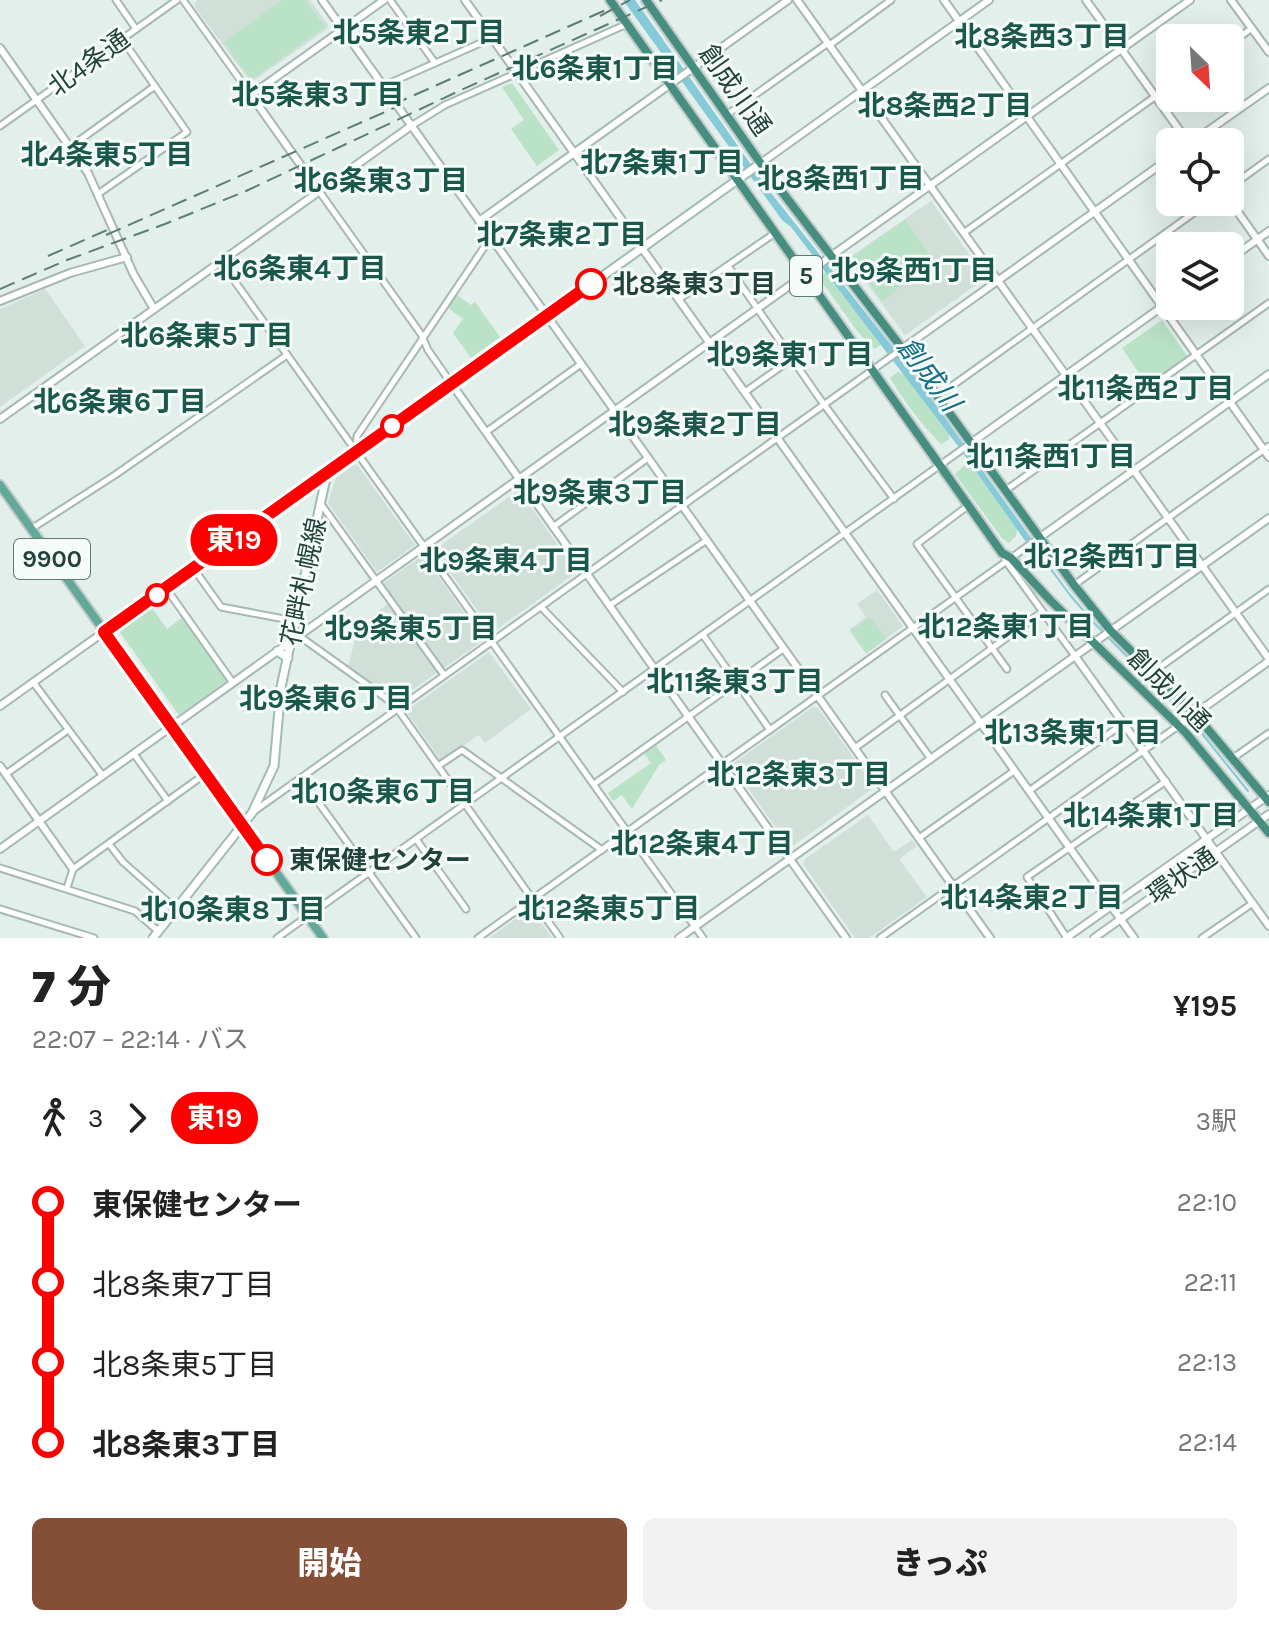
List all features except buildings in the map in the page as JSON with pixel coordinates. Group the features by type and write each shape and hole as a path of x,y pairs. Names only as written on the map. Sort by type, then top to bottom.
{"highway":[{"name":"創成川通","path":"610,0 742,176 805,275 1006,558 1153,672 1268,798"},
{"name":"創成川通","path":"646,0 691,70 728,114 758,165 829,258 895,353 937,396 966,447 1005,491 1037,540 1074,585 1103,636 1269,833"}],"main road":[{"path":"327,473 758,165"},
{"name":"花畔札幌線","path":"156,935 252,813 274,766 278,708 327,473"},
{"name":"9900","path":"0,485 323,938"},
{"path":"277,651 288,658"}],"street":[{"path":"116,0 136,29"},
{"name":"北4条通","path":"0,126 177,0"},
{"path":"183,0 846,938"},
{"path":"322,0 990,938"},
{"path":"251,95 387,0 435,63"},
{"path":"465,0 1134,938"},
{"path":"479,221 788,0"},
{"path":"797,0 1269,660 880,938"},
{"path":"728,114 891,0"},
{"path":"944,0 1156,299"},
{"path":"758,165 989,0"},
{"path":"1088,0 1179,128"},
{"path":"0,849 1190,0"},
{"path":"1231,0 1269,52"},
{"path":"0,419 411,126 445,105 627,24"},
{"path":"1244,34 1252,28"},
{"path":"383,86 492,38"},
{"path":"98,194 187,132 122,39"},
{"path":"0,48 70,147 98,194 134,275 154,309"},
{"path":"70,147 155,86"},
{"path":"1210,128 1269,88"},
{"path":"965,232 1155,97"},
{"path":"1244,177 1269,159"},
{"path":"252,813 1156,168"},
{"path":"937,396 1189,216"},
{"path":"1241,216 1269,256"},
{"path":"1244,249 1269,231"},
{"path":"679,299 776,232"},
{"path":"356,451 357,436 491,237"},
{"path":"0,301 60,276 127,257"},
{"path":"221,262 703,938"},
{"path":"728,266 894,499"},
{"path":"1005,491 1269,303"},
{"path":"277,938 1156,311"},
{"path":"1171,320 1266,448 1269,457"},
{"path":"31,529 115,475 287,355"},
{"path":"744,392 793,358"},
{"path":"486,432 581,364"},
{"path":"478,938 955,598 1006,558 1037,540 1269,374"},
{"path":"1074,585 1266,448"},
{"path":"553,527 648,458"},
{"path":"0,706 327,473"},
{"path":"321,503 444,675"},
{"path":"969,505 917,544 1007,669"},
{"path":"679,938 1269,518"},
{"path":"610,605 707,540"},
{"path":"1006,558 1269,926"},
{"path":"194,569 221,607 296,621"},
{"path":"166,588 233,683"},
{"path":"1153,672 1269,589"},
{"path":"542,608 623,692"},
{"path":"855,748 1042,612"},
{"path":"703,635 770,730"},
{"path":"293,640 302,638 397,709 560,938"},
{"path":"594,784 783,649"},
{"path":"33,682 103,776"},
{"path":"885,695 931,759"},
{"path":"1029,791 1124,723"},
{"path":"6,774 68,730"},
{"path":"1233,758 1269,733"},
{"path":"438,766 462,750 602,850"},
{"path":"134,754 168,801"},
{"path":"0,766 73,869"},
{"path":"919,838 1014,771"},
{"path":"67,888 73,869 205,774"},
{"path":"301,778 416,938"},
{"path":"1067,938 1027,877 1166,781"},
{"name":"環状通","path":"1067,938 1268,798"},
{"name":"環状通","path":"1094,938 1269,814"},
{"path":"416,839 466,909"},
{"path":"109,844 123,862 177,910"},
{"path":"0,868 135,911 156,935"},
{"path":"1202,938 1253,903"},
{"path":"0,909 94,938"}],"shaded area":[{"path":"197,0 310,0 328,25 327,29 250,81 194,6"},
{"path":"931,201 986,278 905,335 848,258"},
{"path":"45,289 85,346 0,407 0,309"},
{"path":"354,465 358,466 415,545 377,572 328,503 336,478"},
{"path":"519,490 577,572 493,632 434,550"},
{"path":"423,555 484,640 395,702 348,668 358,627 389,603 378,587"},
{"path":"877,590 903,626 866,654 849,630 866,617 857,604"},
{"path":"489,652 531,709 485,743 479,735 441,761 406,711"},
{"path":"813,707 818,708 873,785 872,789 793,846 788,845 734,768 734,763"},
{"path":"868,815 894,852 912,840 917,846 899,859 927,897 869,938 855,938 803,864 805,859"},
{"path":"528,910 533,911 552,938 489,938"}],"green space":[{"path":"282,0 305,0 325,27 251,80 224,42"},
{"path":"512,83 559,150 537,166 511,129 524,120 502,87"},
{"path":"905,220 932,258 926,263 928,266 882,301 851,258"},
{"path":"825,272 842,285 881,345 874,349 858,332 819,278"},
{"path":"457,295 471,305 475,302 500,337 471,358 453,333 463,319 448,308"},
{"path":"1162,320 1187,356 1147,385 1122,348"},
{"path":"898,372 914,379 950,434 948,440 941,444 907,404 890,378"},
{"path":"965,465 979,473 1017,529 1016,536 1009,543 1002,538 955,474"},
{"path":"152,608 167,629 183,617 228,680 179,715 119,631"},
{"path":"870,617 886,639 866,653 851,630"},
{"path":"656,745 666,760 659,765 632,809 622,795 613,801 608,793 651,763 644,753"}],"water":[{"path":"623,0 635,0 771,193 907,365 1031,538 1026,542 958,446 791,227 782,220"}],"waterway":[{"name":"創成川","path":"1028,538 1095,624 1199,730 1248,791"}],"railway":[{"path":"600,16 630,0"},
{"path":"0,289 246,191 662,0"},
{"path":"392,105 608,9"},
{"path":"106,235 403,104"},
{"path":"48,256 114,227"}],"bus line":[{"name":"東19","path":"267,860 104,632 591,284"}],"place":[{"name":"北8条東3丁目","path":"591,284"},
{"name":"東保健センター","path":"267,860"}],"district":[{"name":"北5条東2丁目","path":"419,32"},
{"name":"北8条西3丁目","path":"1042,36"},
{"name":"北6条東1丁目","path":"595,68"},
{"name":"北5条東3丁目","path":"318,94"},
{"name":"北8条西2丁目","path":"945,105"},
{"name":"北4条東5丁目","path":"107,154"},
{"name":"北7条東1丁目","path":"662,162"},
{"name":"北8条西1丁目","path":"841,178"},
{"name":"北6条東3丁目","path":"381,180"},
{"name":"北7条東2丁目","path":"562,234"},
{"name":"北6条東4丁目","path":"300,268"},
{"name":"北9条西1丁目","path":"914,270"},
{"name":"北6条東5丁目","path":"207,335"},
{"name":"北9条東1丁目","path":"790,354"},
{"name":"北11条西2丁目","path":"1146,388"},
{"name":"北6条東6丁目","path":"120,401"},
{"name":"北9条東2丁目","path":"695,424"},
{"name":"北11条西1丁目","path":"1051,456"},
{"name":"北9条東3丁目","path":"600,492"},
{"name":"北12条西1丁目","path":"1112,556"},
{"name":"北9条東4丁目","path":"506,560"},
{"name":"北12条東1丁目","path":"1006,626"},
{"name":"北9条東5丁目","path":"411,628"},
{"name":"北11条東3丁目","path":"735,681"},
{"name":"北9条東6丁目","path":"326,698"},
{"name":"北13条東1丁目","path":"1073,732"},
{"name":"北12条東3丁目","path":"799,774"},
{"name":"北10条東6丁目","path":"383,791"},
{"name":"北14条東1丁目","path":"1151,815"},
{"name":"北12条東4丁目","path":"702,843"},
{"name":"北14条東2丁目","path":"1032,897"},
{"name":"北12条東5丁目","path":"609,908"},
{"name":"北10条東8丁目","path":"233,909"}]}
